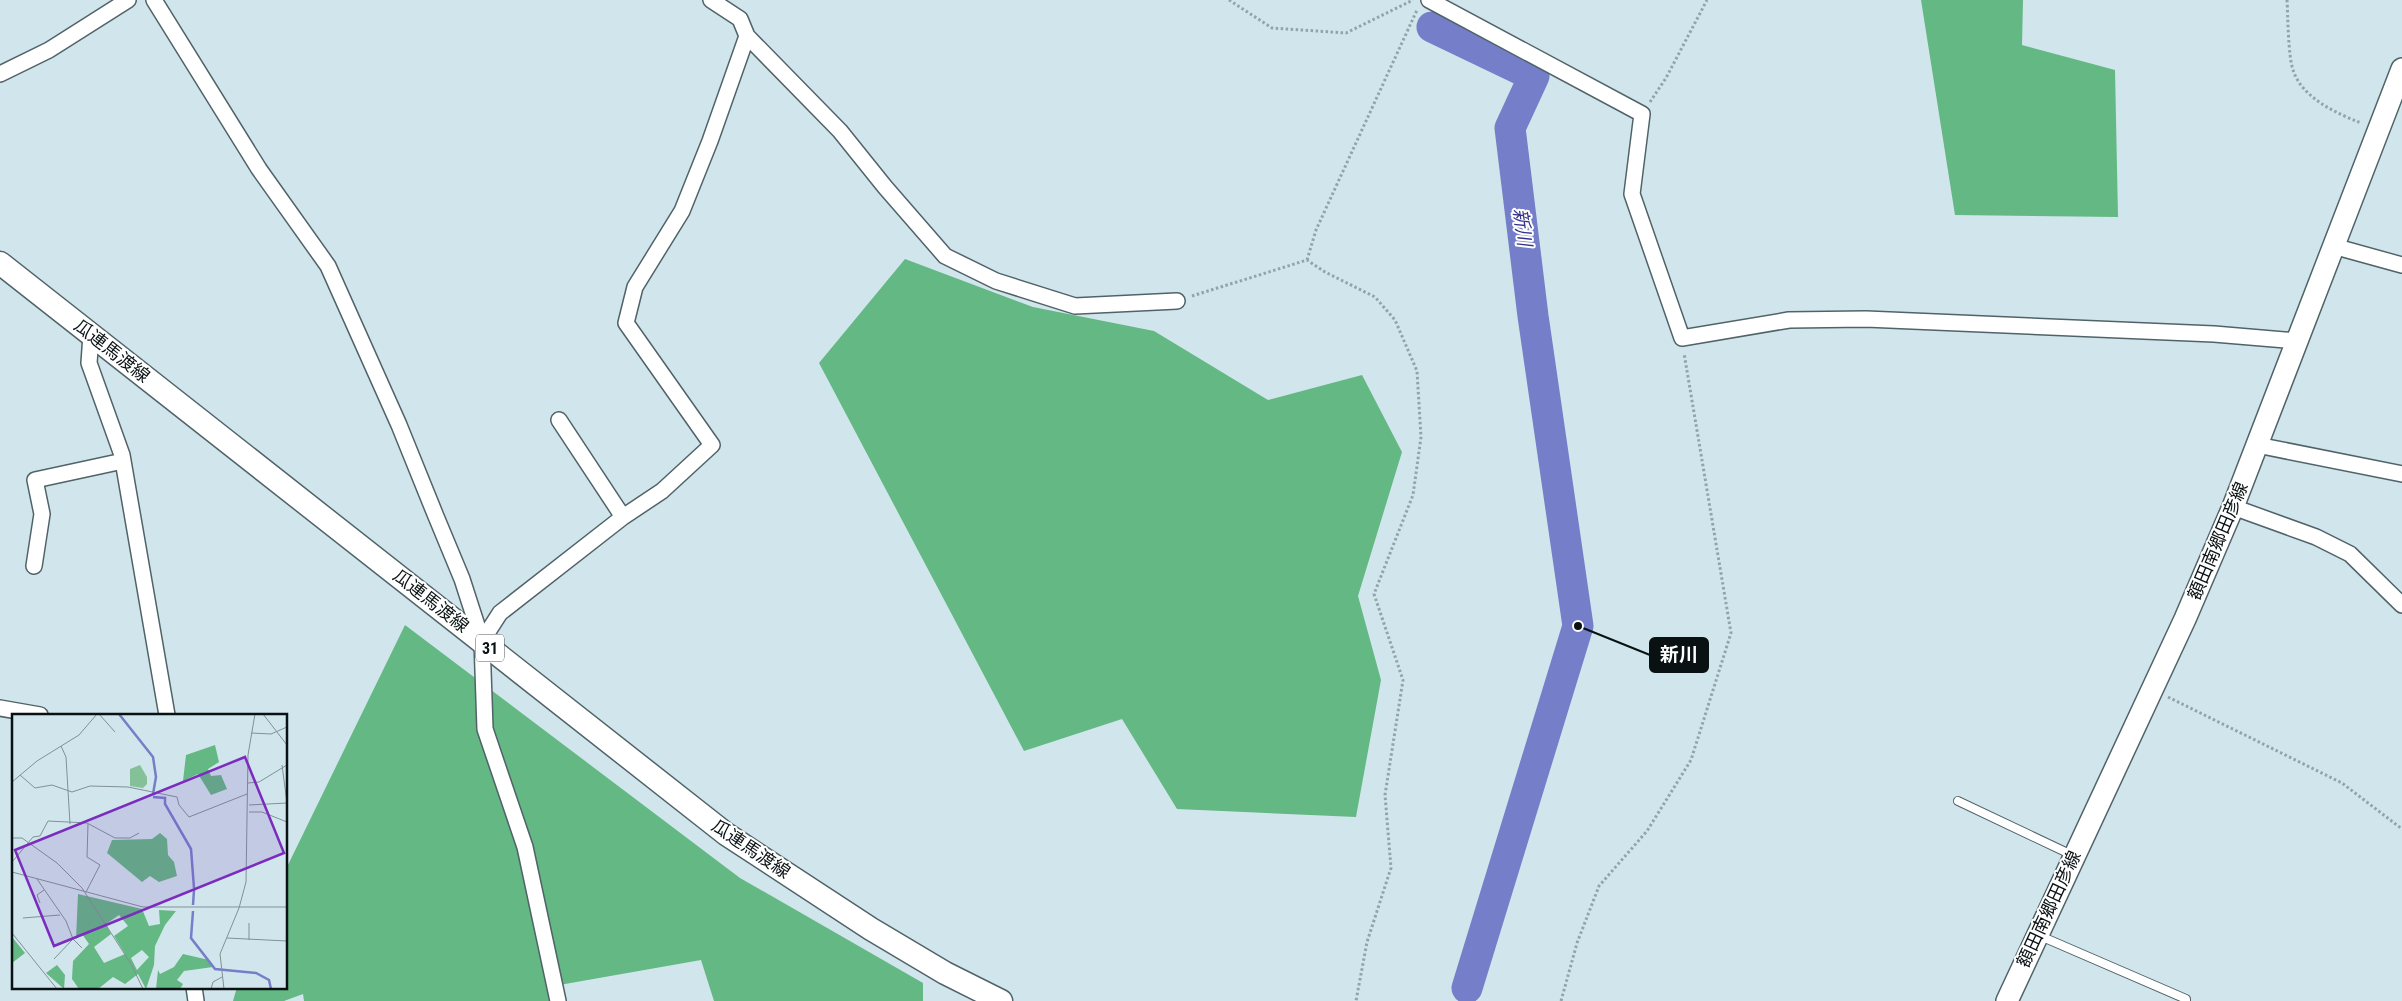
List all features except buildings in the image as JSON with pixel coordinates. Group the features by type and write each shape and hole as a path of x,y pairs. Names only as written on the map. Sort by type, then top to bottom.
{"main road":[{"name":"額田南郷田彦線","path":"2007,1001 2152,689 2233,507 2377,129 2402,69"},
{"name":"瓜連馬渡線","path":"0,263 726,834 871,929 945,973 1001,1001"}],"street":[{"path":"0,74 49,50 128,0"},
{"path":"154,0 259,169 328,266 399,425 436,514 462,579 482,642 485,729 525,847 558,1001"},
{"path":"711,0 740,19 747,36 840,131 885,188 945,256 996,281 1075,306 1177,302"},
{"path":"1423,4 1642,114 1632,194 1682,338 1789,320 1866,319 2214,334 2297,341"},
{"path":"482,642 500,613 623,518 662,491 712,445 626,323 635,287 682,211 710,141 747,36"},
{"path":"2333,246 2402,264"},
{"path":"91,335 89,363 123,461 166,714"},
{"path":"559,420 623,518"},
{"path":"2257,445 2402,474"},
{"path":"34,566 42,514 35,480 123,461"},
{"path":"2233,507 2316,537 2350,554 2402,605"},
{"path":"0,708 33,714"},
{"path":"194,988 196,1001"}],"lane":[{"path":"1958,801 2074,856"},
{"path":"2038,934 2186,999 2186,1001"}],"path":[{"path":"1229,0 1272,28 1346,34 1413,0"},
{"path":"1642,114 1666,78 1707,0"},
{"path":"2286,0 2292,69 2302,86 2312,97 2329,108 2377,129"},
{"path":"1307,260 1316,230 1423,4"},
{"path":"1177,302 1307,260"},
{"path":"1307,260 1325,272 1375,297 1395,320 1417,371 1420,437 1413,495 1374,594 1403,680 1385,795 1391,868 1367,942 1356,1001"},
{"path":"1561,1001 1576,943 1599,886 1647,831 1690,760 1731,633 1682,338"},
{"path":"2152,689 2342,783 2402,830"}],"green space":[{"path":"1921,0 2023,0 2022,45 2115,70 2118,217 1955,215"},
{"path":"905,259 1033,307 1154,331 1268,400 1362,375 1402,452 1358,596 1381,680 1356,817 1177,809 1122,719 1024,751 819,363"},
{"path":"405,625 740,878 923,983 923,1001 714,1001 701,960 548,987 549,1001 304,1001 303,994 284,1001 233,1001 237,988 288,988 288,865"}],"waterway":[{"name":"新川","path":"1432,27 1534,76 1510,128 1533,316 1578,626 1467,988"}],"place":[{"name":"新川","path":"1578,626"}]}
